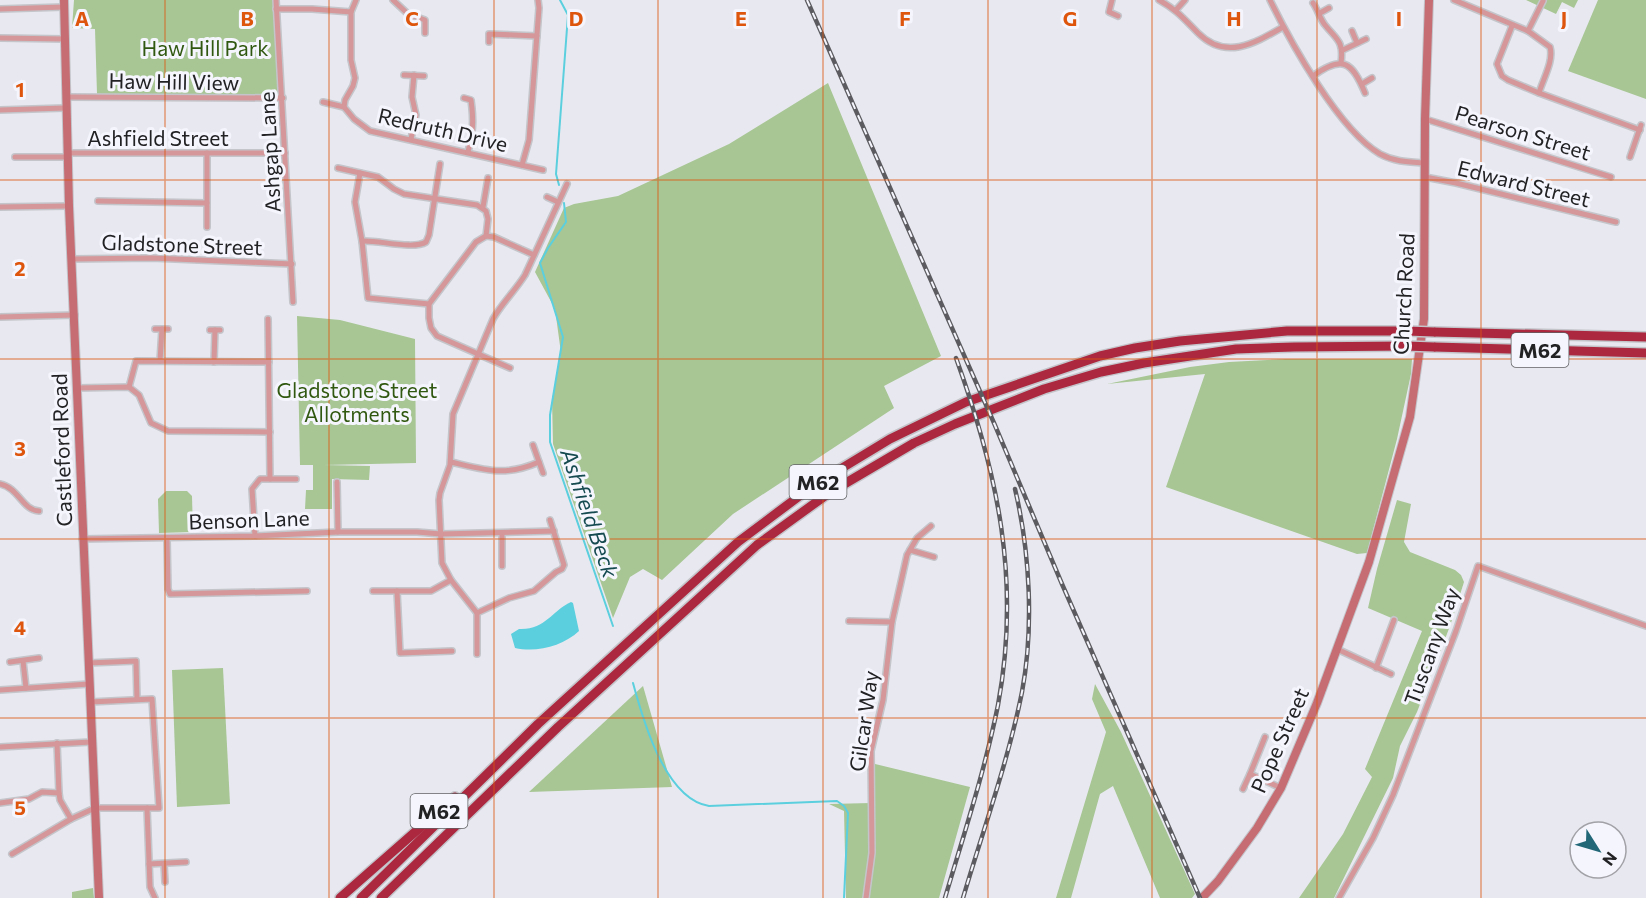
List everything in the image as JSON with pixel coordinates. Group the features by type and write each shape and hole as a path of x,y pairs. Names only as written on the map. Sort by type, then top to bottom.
{"highway":[{"name":"M62","path":"340,898 538,724 738,542 776,512 857,458 890,439 966,402 1100,356 1169,343 1287,331 1407,331 1646,337"},
{"name":"M62","path":"381,898 583,704 757,545 829,493 914,443 955,424 1044,389 1101,372 1236,349 1406,346 1646,353"},
{"name":"M62","path":"361,898 538,724"}],"street":[{"name":"Ashgap Lane","path":"276,0 293,302"},
{"path":"323,102 345,106 345,100 353,86 355,78 351,60 351,12 356,0"},
{"path":"393,0 408,14 425,20 425,33"},
{"path":"522,165 529,140 538,0"},
{"path":"1112,0 1109,12 1118,16"},
{"path":"1159,0 1176,10 1209,42 1226,48 1249,45 1283,27"},
{"path":"1176,10 1185,0"},
{"path":"1269,0 1313,76 1343,119 1369,146 1382,155 1403,162 1425,163"},
{"name":"Church Road","path":"1362,582 1410,417 1424,319 1425,119 1429,0"},
{"path":"1454,0 1528,31 1550,47 1552,53 1539,93"},
{"path":"1528,31 1543,1"},
{"path":"1313,3 1320,13 1322,22 1338,38 1343,50 1341,63"},
{"path":"0,9 64,4"},
{"name":"Castleford Road","path":"64,4 65,108 99,898"},
{"path":"1320,13 1329,8"},
{"path":"276,9 351,12"},
{"path":"1512,26 1497,64 1498,71 1508,80 1539,93 1641,128 1630,157"},
{"path":"1352,31 1357,43"},
{"path":"489,42 489,34 537,36"},
{"path":"0,38 64,39"},
{"path":"1343,50 1366,39"},
{"path":"1313,76 1333,63 1341,63 1353,70 1365,93"},
{"path":"404,75 424,76"},
{"path":"411,139 416,115 412,97 414,75"},
{"path":"1362,84 1372,78"},
{"name":"Haw Hill View","path":"65,97 283,98"},
{"path":"464,98 471,100 474,127 468,152"},
{"name":"Redruth Drive","path":"345,106 354,119 370,131 543,170"},
{"path":"0,110 65,108"},
{"name":"Pearson Street","path":"1425,119 1611,177"},
{"path":"207,153 207,226"},
{"name":"Ashfield Street","path":"15,158 67,155 285,153"},
{"path":"362,241 375,240 416,246 423,244 429,235 440,164"},
{"path":"338,168 378,177 405,194 483,207 488,214 486,236"},
{"path":"360,173 355,202 368,298 429,304"},
{"name":"Edward Street","path":"1425,177 1616,222"},
{"path":"483,207 488,178"},
{"path":"477,654 477,613 471,602 451,580 442,563 440,493 451,462 453,414 493,319 525,275 567,184"},
{"path":"547,197 558,202"},
{"path":"98,201 207,203"},
{"path":"0,207 69,206"},
{"path":"510,368 436,336 431,328 429,304 476,242 486,236 494,237 534,255"},
{"name":"Gladstone Street","path":"72,259 152,258 292,264"},
{"path":"0,317 75,315"},
{"path":"268,319 270,479"},
{"path":"160,361 162,329"},
{"path":"214,362 215,330"},
{"path":"129,387 136,361 269,363"},
{"path":"77,388 129,387 140,395 151,423 158,428 270,432"},
{"path":"533,445 543,473"},
{"path":"451,462 488,471 519,470 539,462"},
{"path":"255,536 252,489 260,479 296,479"},
{"path":"337,482 338,532"},
{"path":"0,484 10,487 28,507 39,511"},
{"path":"477,613 510,598 534,591 562,569 564,565 550,520"},
{"name":"Gilcar Way","path":"866,898 872,853 871,751 883,700 892,622 904,563 917,538 931,526"},
{"name":"Benson Lane","path":"82,539 338,532 441,534 554,531"},
{"path":"502,533 502,566"},
{"path":"167,538 170,594 307,591"},
{"path":"910,550 934,557"},
{"name":"Tuscany Way","path":"1339,898 1373,838 1393,795 1456,631 1478,566 1646,626"},
{"path":"373,591 431,591 451,580"},
{"name":"Pope Street","path":"1202,898 1218,881 1257,828 1281,788 1362,582"},
{"path":"397,591 400,653 452,651"},
{"path":"1376,668 1394,620"},
{"path":"849,621 892,622"},
{"path":"1337,649 1392,674"},
{"path":"10,662 39,658"},
{"path":"23,661 26,688"},
{"path":"88,663 136,661 136,699"},
{"path":"0,690 89,684"},
{"path":"12,854 71,819 95,808 159,808 152,699 90,702"},
{"path":"1243,789 1265,737"},
{"path":"0,747 91,742"},
{"path":"57,743 58,793 71,819"},
{"path":"1250,774 1281,788"},
{"path":"0,803 29,799 42,792 58,793"},
{"path":"147,808 150,887 155,898"},
{"path":"149,864 186,862"},
{"path":"164,864 165,882"}],"green space":[{"name":"Haw Hill Park","path":"74,0 273,0 281,93 276,97 97,94 95,29 72,28"},
{"path":"1526,0 1578,0 1574,8 1562,2 1556,14"},
{"path":"1598,0 1646,0 1646,99 1568,71"},
{"path":"828,83 941,356 884,386 894,408 733,514 662,580 643,569 630,577 613,618 553,444 552,400 561,353 555,309 535,272 564,208 618,196 729,144"},
{"name":"Gladstone Street Allotments","path":"297,316 340,320 415,339 416,463 324,465 370,466 369,480 332,479 332,509 305,509 306,490 313,490 313,465 300,465"},
{"path":"1286,359 1412,359 1397,439 1367,553 1357,554 1166,487 1205,374 1107,384 1190,367"},
{"path":"166,491 187,491 192,496 193,532 159,533 158,499"},
{"path":"1397,500 1411,504 1404,542 1410,552 1455,570 1464,582 1417,712 1400,746 1393,778 1334,898 1299,898 1343,834 1372,777 1365,769 1422,631 1368,608"},
{"path":"223,668 230,804 177,807 172,670"},
{"path":"1095,684 1121,732 1195,894 1192,898 1160,898 1113,786 1100,794 1071,898 1056,898 1106,732 1092,699"},
{"path":"643,686 672,787 529,792"},
{"path":"871,763 970,787 939,898 846,898 844,811 829,804 871,803"},
{"path":"93,888 94,898 72,898 72,892"}],"water":[{"path":"571,602 579,631 573,636 541,649 515,648 511,634 519,629 542,623"}],"waterway":[{"name":"Ashfield Beck","path":"559,185 556,174 568,15 560,0"},
{"name":"Ashfield Beck","path":"564,203 566,222 540,263 563,337 550,415 550,442 613,626"},
{"name":"Ashfield Beck","path":"633,683 658,756 680,789 694,800 709,806 837,801 844,806 848,813 844,898"}],"railway":[{"path":"807,0 1200,898"},
{"path":"945,898 993,729 1005,659 1007,615 1006,571 994,486 984,444 956,358"},
{"path":"963,898 1010,744 1026,667 1029,590 1024,538 1015,489"}]}
